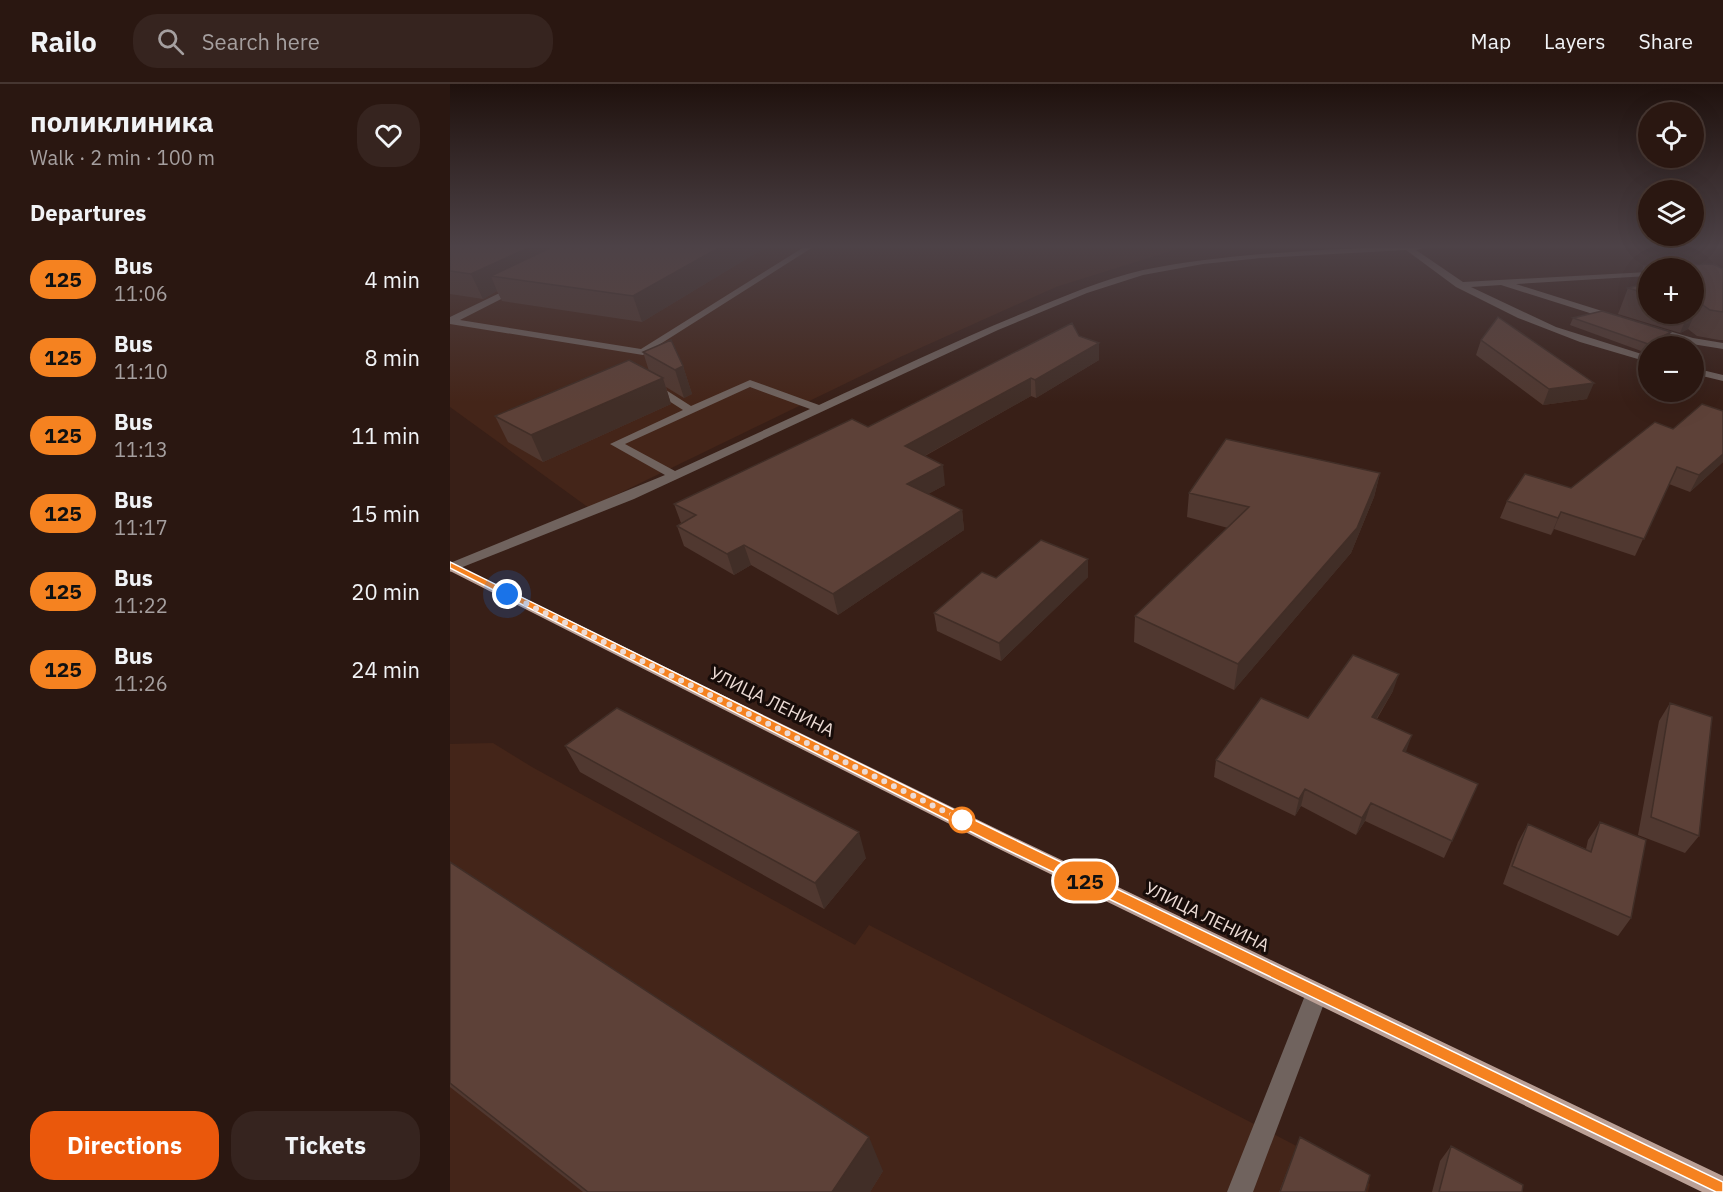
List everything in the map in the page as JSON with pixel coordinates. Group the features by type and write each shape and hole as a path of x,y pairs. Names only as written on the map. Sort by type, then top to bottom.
{"main road":[{"name":"УЛИЦА ЛЕНИНА","path":"451,567 1000,840 1723,1189"}],"street":[{"path":"450,321 495,299"},
{"path":"631,366 643,352 728,299"},
{"path":"451,567 630,496 1065,299"},
{"path":"1485,299 1522,318 1607,349 1638,357"},
{"path":"1554,299 1622,320"},
{"path":"450,321 643,352"},
{"path":"1644,327 1692,341 1723,346"},
{"path":"1704,373 1723,378"},
{"path":"644,382 664,391 692,410"},
{"path":"675,476 616,444 750,383 820,409"},
{"path":"1240,1192 1317,993"}],"shaded area":[{"path":"450,299 1030,299 898,358 589,508 450,407"},
{"path":"493,743 532,767 855,945 869,925 1370,1184 1368,1192 450,1192 450,744"}],"building":[{"path":"1704,299 1723,299 1723,312 1710,310 1704,306"},
{"path":"1602,311 1638,322 1638,324 1671,332 1663,336 1638,336 1638,341 1573,318"},
{"path":"1498,317 1594,383 1549,389 1481,340"},
{"path":"1072,323 1079,336 1099,343 1035,380 1031,378 905,446 943,465 907,484 962,510 833,594 744,545 727,554 677,526 696,515 674,504 852,419 868,427"},
{"path":"671,340 683,366 675,370 643,352"},
{"path":"629,360 663,378 531,435 495,416"},
{"path":"1702,404 1723,411 1723,454 1699,475 1677,467 1644,539 1561,512 1558,518 1507,501 1525,474 1571,488 1655,422 1673,429"},
{"path":"1226,439 1380,473 1357,528 1238,664 1135,616 1249,507 1189,493"},
{"path":"1041,540 1088,559 999,643 934,613 982,572 996,578"},
{"path":"1353,655 1399,674 1372,717 1412,735 1403,751 1478,784 1452,841 1371,803 1362,818 1305,789 1299,799 1216,760 1261,698 1308,718"},
{"path":"1670,703 1712,717 1699,836 1651,817"},
{"path":"617,708 859,832 815,883 565,746"},
{"path":"1600,822 1646,840 1631,918 1512,866 1528,824 1591,852"},
{"path":"450,862 869,1137 832,1192 588,1192 450,1083"},
{"path":"1300,1137 1370,1175 1365,1192 1280,1192"},
{"path":"1451,1146 1523,1185 1522,1192 1439,1192"}],"bus line":[{"name":"125","path":"450,566 1000,840 1723,1189"}],"route":[{"path":"507,594 962,820"}]}
